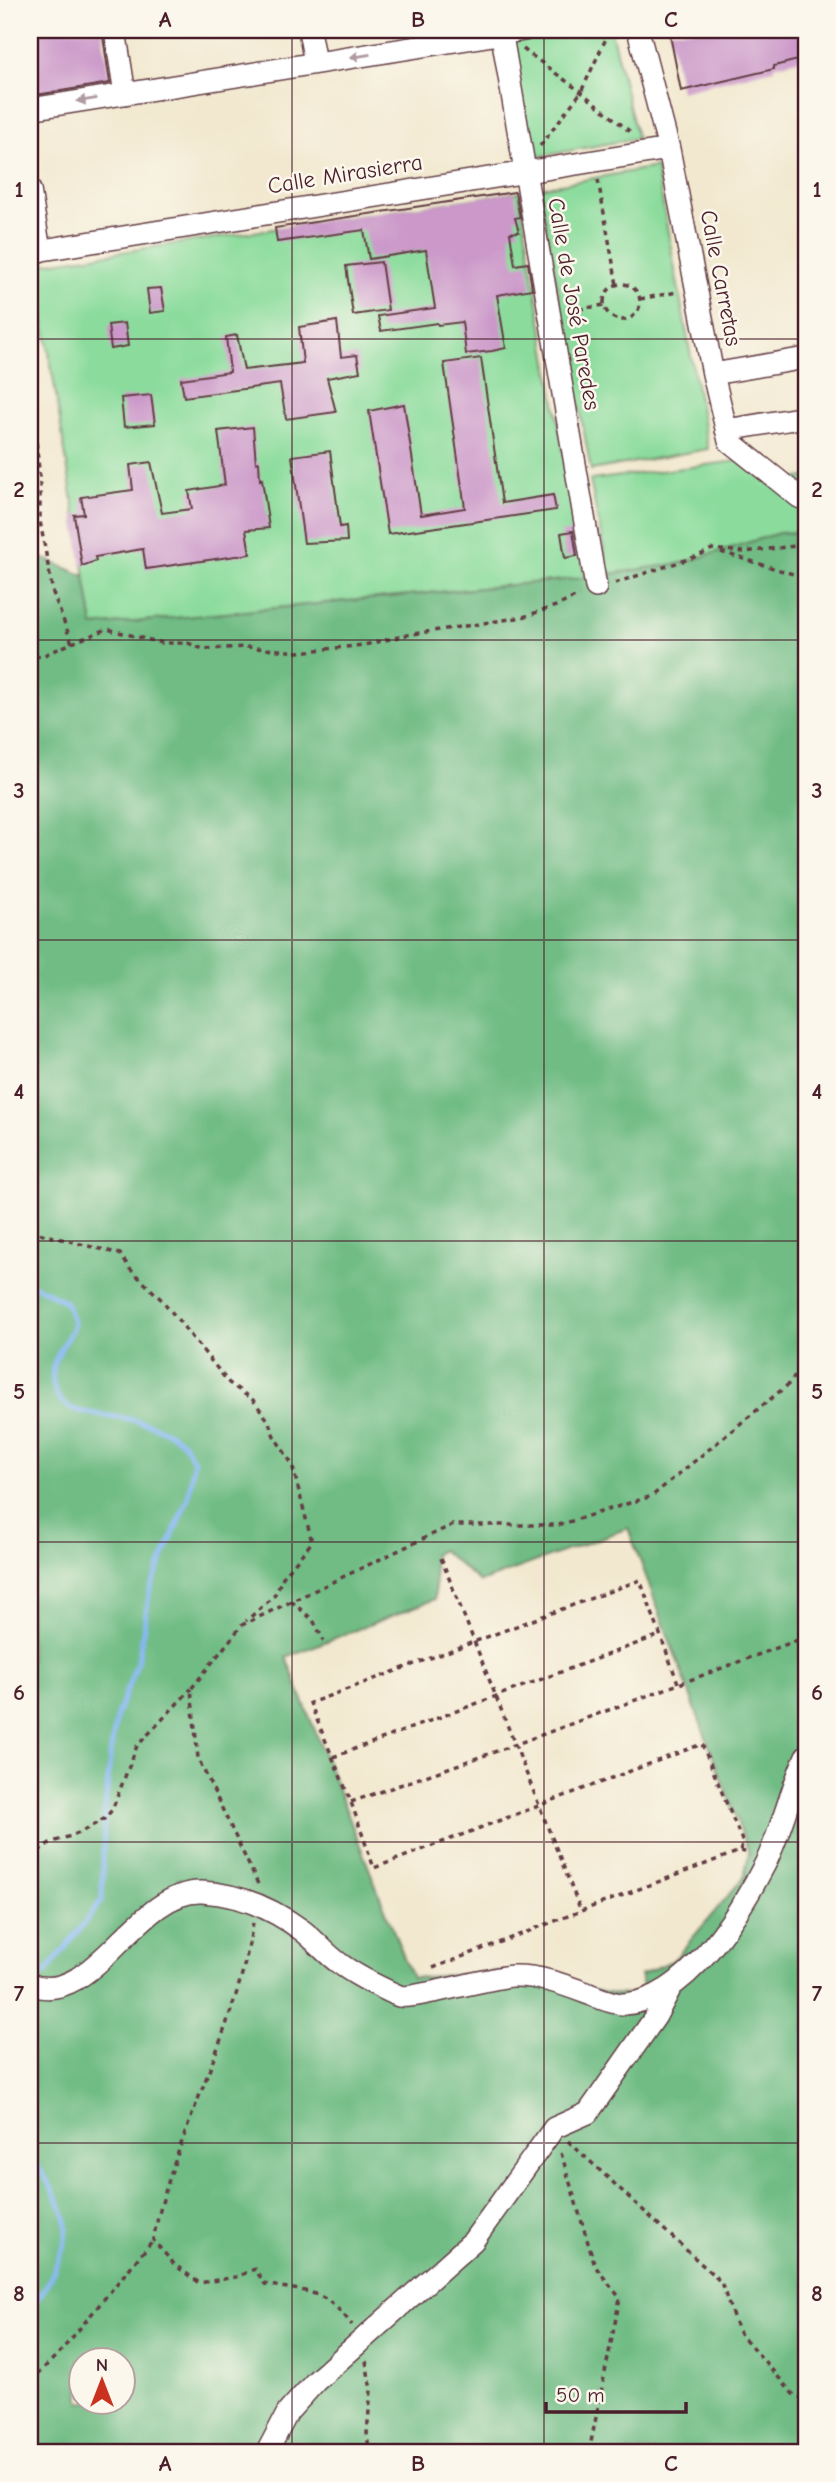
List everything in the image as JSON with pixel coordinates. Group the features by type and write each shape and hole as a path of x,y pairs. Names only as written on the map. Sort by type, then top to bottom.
{"street":[{"path":"115,30 125,94"},
{"path":"309,30 315,63"},
{"path":"30,109 524,30"},
{"name":"Calle Carretas","path":"638,30 669,149 713,374 729,441 806,500"},
{"name":"Calle de José Paredes","path":"501,32 596,587"},
{"name":"Calle Mirasierra","path":"35,252 669,149"},
{"path":"30,190 35,252"},
{"path":"713,374 806,358"},
{"path":"726,430 806,417"},
{"path":"30,1984 39,1988 55,1988 76,1980 163,1902 181,1894 200,1892 236,1896 265,1908 304,1932 340,1964 402,1998 513,1976 554,1982 621,2004 647,2001 670,1989 720,1939 753,1852 806,1756"},
{"path":"267,2452 288,2412 316,2381 473,2241 554,2128 588,2113 656,2016 670,1989"}],"path":[{"path":"525,172 531,158 581,92 610,30"},
{"path":"501,32 637,138"},
{"path":"594,161 617,285"},
{"path":"617,285 632,288 640,299 637,313 627,320 616,319 604,305 608,292 617,285"},
{"path":"640,299 696,288"},
{"path":"549,315 604,305"},
{"path":"30,383 40,480 40,521 53,593 72,643"},
{"path":"30,657 41,656 107,629 162,643 188,643 203,649 247,647 298,652 364,645 407,635 523,617 559,605 596,587 622,581 712,549 744,552 806,547"},
{"path":"712,549 806,578"},
{"path":"30,1231 121,1254 130,1269 162,1300 229,1383 253,1401 268,1420 274,1436 292,1464 312,1542 283,1577 274,1596 242,1625 191,1689 136,1746 112,1810 104,1819 79,1833 50,1843 30,1857"},
{"path":"242,1625 452,1525 559,1525 652,1496 790,1383 806,1357"},
{"path":"441,1558 581,1911"},
{"path":"433,1968 581,1911 753,1852 743,1843 702,1744 374,1868 351,1802 310,1703 640,1580 678,1684"},
{"path":"291,1601 313,1620 324,1641"},
{"path":"333,1757 660,1635"},
{"path":"351,1802 806,1637"},
{"path":"30,2382 61,2351 153,2240 161,2201 173,2164 265,1908 198,1758 191,1689"},
{"path":"554,2128 720,2282 738,2331 793,2394 806,2400"},
{"path":"554,2128 595,2266 620,2298 589,2452"},
{"path":"153,2240 175,2265 199,2283 236,2277 255,2269 265,2284 315,2292 338,2307 363,2340 371,2390 367,2433 369,2452"}],"green space":[{"path":"611,31 637,138 531,158 511,41"},
{"path":"656,167 708,449 591,470 539,188"},
{"path":"519,192 585,578 93,626 35,265"},
{"path":"760,458 791,479 806,477 806,532 779,533 682,563 585,578 607,565 590,480"},
{"path":"806,532 806,2452 30,2452 30,553 85,576 93,626 584,578 682,563 779,533","holes":["628,1528 749,1853 744,1877 674,1960 640,1975 644,1989 628,1995 503,1971 412,1978 286,1657 435,1599 434,1554 442,1550 480,1582"]}],"building":[{"path":"30,30 102,30 110,83 30,96"},
{"path":"669,30 806,30 806,58 774,66 774,69 681,91"},
{"path":"515,192 520,217 515,218 519,232 510,233 515,265 528,263 532,289 497,295 506,348 492,351 466,354 462,322 381,331 378,316 435,308 426,250 369,259 364,230 277,242 275,228"},
{"path":"381,262 388,310 353,315 346,266"},
{"path":"161,288 165,311 150,313 147,289"},
{"path":"337,321 341,357 357,355 360,372 327,378 336,412 286,419 280,384 184,397 181,379 230,372 226,337 237,335 244,370 303,363 299,327"},
{"path":"125,323 128,346 111,349 108,325"},
{"path":"481,358 502,503 553,495 556,510 388,534 369,411 404,404 421,515 465,508 444,363"},
{"path":"151,395 155,424 124,427 121,398"},
{"path":"253,427 256,463 259,462 269,528 246,530 250,554 146,569 143,549 95,557 96,561 82,566 74,515 84,514 81,497 133,490 130,465 151,462 162,513 192,509 189,491 225,485 218,431"},
{"path":"330,451 340,527 346,526 347,541 304,543 292,456"},
{"path":"573,531 577,556 565,558 561,533"}],"waterway":[{"path":"30,1283 66,1302 74,1324 53,1367 53,1384 65,1405 88,1413 129,1419 165,1431 183,1443 194,1461 188,1498 150,1590 138,1661 117,1715 104,1819 102,1900 45,1974"},
{"path":"30,2156 59,2202 67,2229 53,2272 30,2308"}]}
